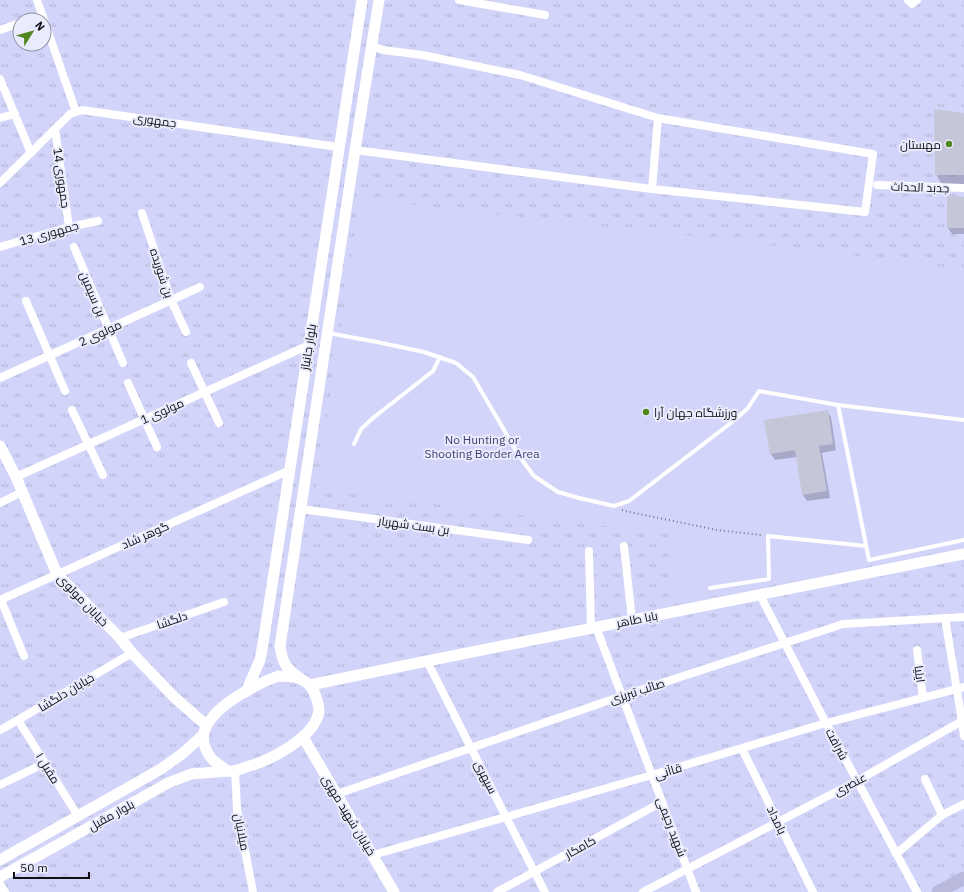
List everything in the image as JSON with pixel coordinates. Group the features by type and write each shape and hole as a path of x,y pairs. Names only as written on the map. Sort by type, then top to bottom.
{"main road":[{"name":"بلوار جانباز","path":"246,692 260,660 338,147 362,0"},
{"name":"بلوار جانباز","path":"301,679 290,671 282,659 280,646 379,0"},
{"path":"338,147 355,150"},
{"name":"خیابان مولوی","path":"0,446 16,477 57,574 120,638 132,653 205,730"},
{"name":"بابا طاهر","path":"310,686 427,661 964,554"},
{"path":"278,676 290,676 301,679 310,686 316,698 319,710 310,730 303,737 288,748 270,758 249,767 231,771 216,764 208,755 204,744 205,730 214,715 246,692 278,676"},
{"name":"بلوار مقبل","path":"0,860 161,769 182,754 205,730"},
{"name":"خیابان شهید مهری","path":"303,737 394,892"},
{"name":"بلوار مقبل","path":"0,877 168,783 191,774 231,771"},
{"path":"938,892 964,878"}],"street":[{"path":"37,0 42,12"},
{"path":"459,0 545,14"},
{"path":"908,0 912,4 917,0"},
{"path":"0,30 12,26"},
{"path":"0,183 70,114 76,112 52,42"},
{"path":"355,150 652,189 864,212 873,154 658,118 520,75 422,55 383,50 372,46"},
{"path":"0,80 31,153"},
{"name":"جمهوری","path":"76,112 82,110 338,147"},
{"path":"0,118 15,114"},
{"path":"652,189 658,118"},
{"name":"جمهوری 14","path":"55,129 69,227"},
{"name":"جدبد الحداث","path":"877,185 964,188"},
{"name":"بن شوریده","path":"142,213 171,300 186,332"},
{"name":"جمهوری 13","path":"0,248 69,227 98,221"},
{"name":"بن سیمین","path":"74,247 123,363"},
{"name":"مولوی 2","path":"0,378 200,287"},
{"path":"26,301 65,390"},
{"name":"مولوی 1","path":"16,477 309,345"},
{"path":"191,363 219,423"},
{"path":"128,383 157,447"},
{"path":"72,410 103,475"},
{"name":"گوهر شاد","path":"0,600 290,470"},
{"path":"0,503 22,492"},
{"name":"بن بست شهریار","path":"301,509 528,540"},
{"path":"624,546 632,620"},
{"name":"شهید رحیمی","path":"588,551 593,628 622,696 696,892"},
{"name":"شرافت","path":"760,595 916,892"},
{"path":"0,600 24,656"},
{"name":"دلگشا","path":"120,638 224,602"},
{"name":"صائب تبریزی","path":"337,794 622,696 843,624 964,617"},
{"path":"944,618 960,688 964,736"},
{"name":"ایلیا","path":"917,650 923,698"},
{"name":"خیابان دلگشا","path":"0,730 132,653"},
{"name":"سپهری","path":"427,661 506,817 546,892"},
{"name":"قاآنی","path":"372,855 742,749 826,723 960,688"},
{"name":"مقبل ۱","path":"18,720 78,816"},
{"name":"عنصری","path":"643,892 857,781 962,721"},
{"name":"بامداد","path":"742,749 812,892"},
{"path":"0,785 45,763"},
{"name":"میلانیان","path":"231,771 253,892"},
{"path":"925,779 942,815"},
{"name":"کامکار","path":"497,892 662,802"},
{"path":"896,854 942,815 964,804"},
{"path":"0,884 5,892"}],"lane":[{"path":"328,333 424,352 456,362 472,377 518,456 534,476 558,492 614,506 629,500 736,419 748,408 759,391 838,405 964,420"},
{"path":"354,444 361,429 433,371 440,357"},
{"path":"838,405 869,560 964,540"},
{"path":"710,588 769,579 768,536 866,546"}],"path":[{"path":"614,506 625,511 717,530 768,536"}],"green space":[{"name":"No Hunting or Shooting Border Area","path":"0,0 964,0 964,892 0,892"},
{"name":"ورزشگاه جهان آرا","path":"361,197 430,207 711,238 964,269 964,547 675,603 670,600 668,534 316,489"}],"building":[{"name":"مهستان","path":"934,109 964,113 964,175 935,175"},
{"path":"947,196 964,197 964,228 947,228"},
{"path":"828,410 833,444 819,446 827,491 802,495 795,450 770,454 764,420"}],"place":[{"name":"مهستان","path":"949,144"},
{"name":"ورزشگاه جهان آرا","path":"646,412"}]}
